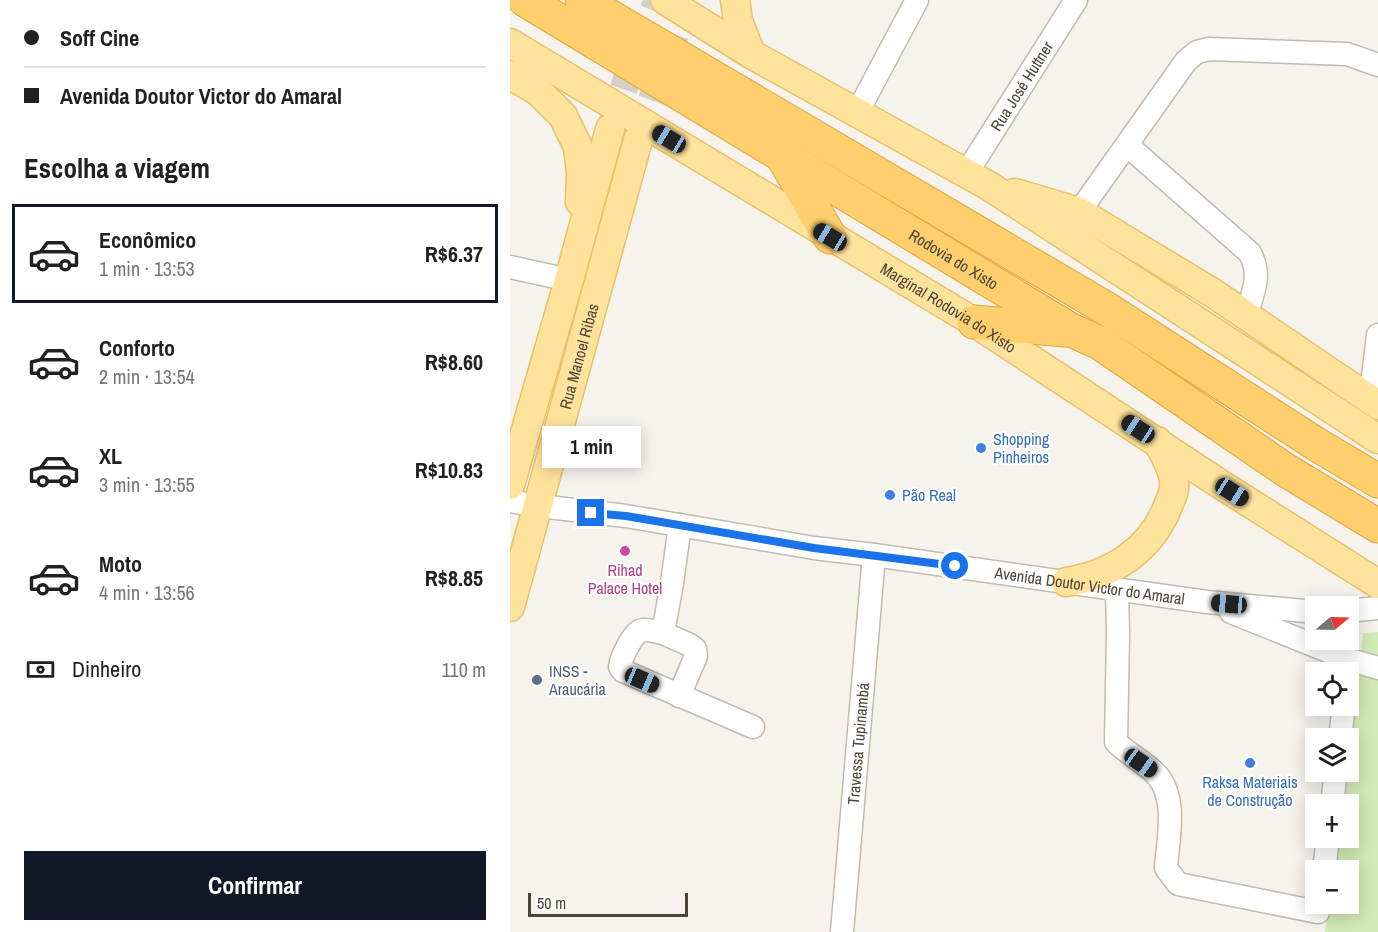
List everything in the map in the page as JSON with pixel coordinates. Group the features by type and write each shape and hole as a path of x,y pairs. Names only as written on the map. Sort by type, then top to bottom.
{"highway":[{"name":"Rodovia do Xisto","path":"525,0 1071,330 1100,343 1284,469 1378,526"},
{"name":"Rodovia do Xisto","path":"582,0 1107,309 1316,444 1378,481"},
{"path":"781,155 830,237"},
{"path":"974,322 1071,330"}],"main road":[{"path":"665,0 751,54 978,180 1378,439"},
{"path":"735,0 738,21 751,54"},
{"name":"Marginal Rodovia do Xisto","path":"510,43 974,322 1220,484 1378,584"},
{"path":"510,75 538,91 563,117 578,147 581,174 579,246"},
{"name":"Rua Manoel Ribas","path":"510,485 610,129"},
{"name":"Rua Manoel Ribas","path":"510,607 638,140"},
{"path":"978,180 1079,212 1213,293 1374,403"},
{"path":"1066,582 1112,569 1131,556 1158,527 1175,487 1157,441"},
{"path":"1171,498 1196,482 1208,480 1220,484"}],"street":[{"path":"857,113 917,0"},
{"name":"Rua José Huttner","path":"978,180 1076,0"},
{"path":"1079,212 1186,61 1197,52 1209,49 1347,54 1378,65"},
{"path":"1127,145 1250,253 1256,266 1257,278 1246,316"},
{"path":"510,267 569,280"},
{"path":"1374,403 1378,335"},
{"name":"Avenida Doutor Victor do Amaral","path":"510,501 626,516 814,548 1207,602 1305,611"},
{"path":"663,633 680,525"},
{"name":"Travessa Tupinambá","path":"842,932 874,555"},
{"path":"1117,589 1116,742 1154,772 1163,783 1170,800 1166,868 1178,884 1318,916"},
{"path":"1207,602 1340,662"},
{"path":"1359,610 1378,608"},
{"path":"680,696 696,656 695,649 663,633 643,629 637,632 620,667 623,671 680,696 753,728"},
{"path":"1359,667 1378,668"}],"green space":[{"path":"1378,632 1378,932 1325,932 1327,914 1359,914 1359,860 1334,860 1336,848 1359,848 1359,794 1343,794 1344,782 1359,782 1359,728 1352,728 1353,716 1359,716 1359,666 1363,633"}],"tunnel":[{"path":"610,129 637,49 658,0"},
{"path":"638,140 687,0"}],"place":[{"name":"Shopping Pinheiros","path":"981,448"},
{"name":"Pão Real","path":"890,495"},
{"name":"Rihad Palace Hotel","path":"625,551"},
{"name":"INSS - Araucária","path":"537,680"},
{"name":"Raksa Materiais de Construção","path":"1250,763"}],"route":[{"path":"591,513 626,516 814,548 955,566"}]}
